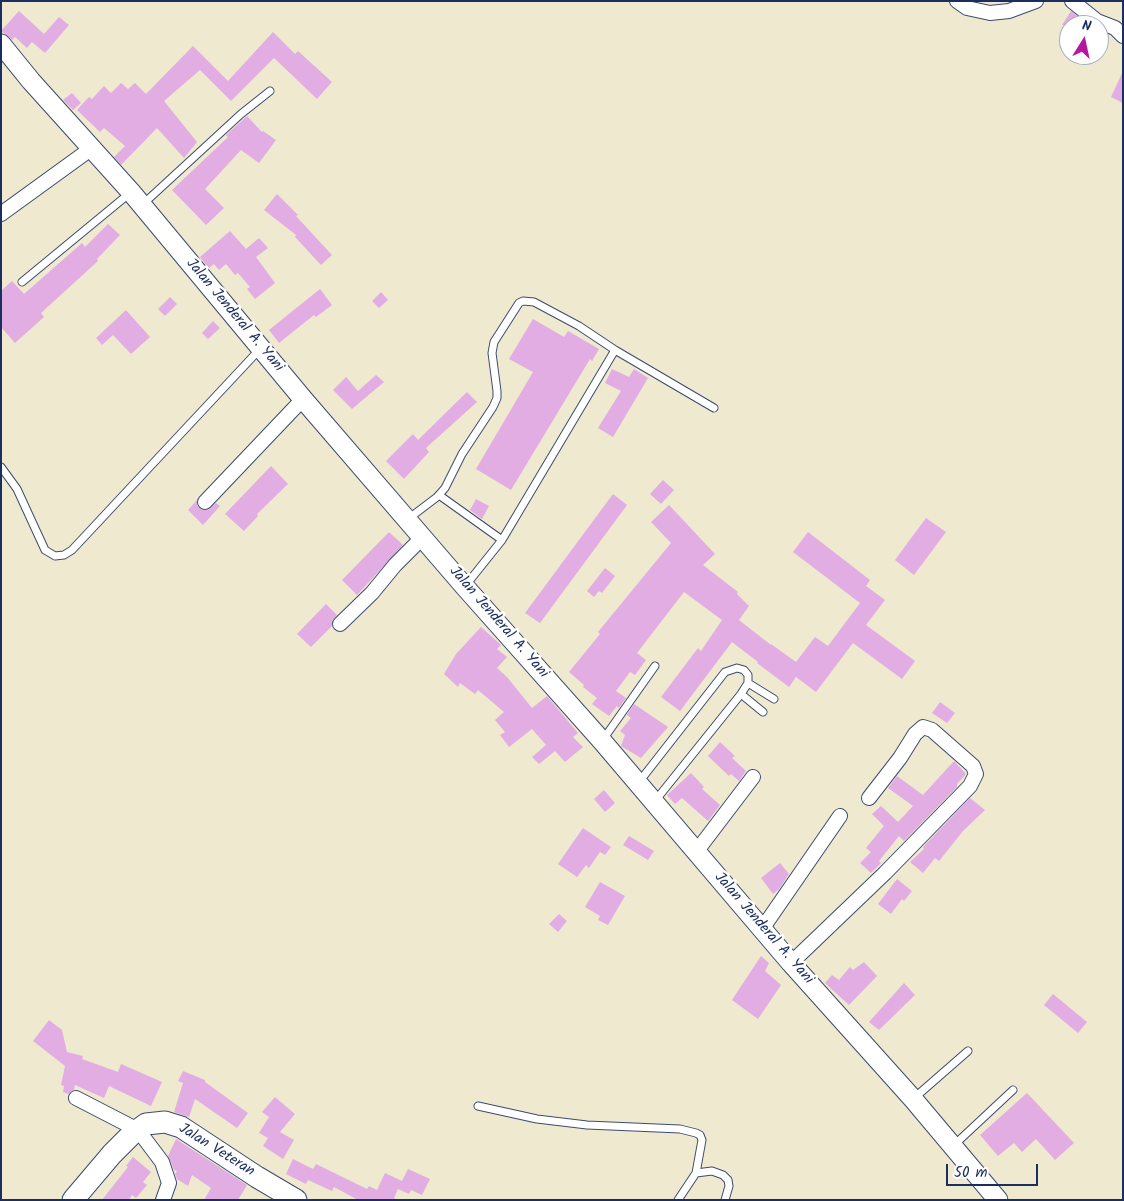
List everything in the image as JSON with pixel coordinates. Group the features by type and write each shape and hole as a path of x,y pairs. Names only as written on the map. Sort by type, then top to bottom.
{"main road":[{"name":"Jalan Jenderal A. Yani","path":"1,44 31,81 136,199 303,400 602,741 791,963 913,1099 998,1200"},
{"name":"Jalan Veteran","path":"73,1200 112,1154 135,1132 146,1124 165,1122 181,1127 286,1197"}],"street":[{"path":"957,1 967,8 990,13 1009,11 1036,1"},
{"path":"1072,1 1097,21 1114,28 1123,36"},
{"path":"1,214 92,148"},
{"path":"205,502 303,400"},
{"path":"340,624 372,593 395,565 423,537"},
{"path":"791,963 885,873 970,786 976,774 974,766 932,730 923,728 915,734 900,758 869,798"},
{"path":"696,852 754,777"},
{"path":"762,929 840,816"},
{"path":"76,1098 135,1132 162,1162 169,1183 163,1200"}],"lane":[{"path":"22,282 136,199 270,92"},
{"path":"408,519 439,495 445,488 462,454 493,408 497,390 492,354 494,342 514,308 523,301 534,302 579,326 615,350 714,408"},
{"path":"1,467 17,489 46,550 55,556 64,555 72,550 261,348"},
{"path":"465,587 502,540 615,350"},
{"path":"439,495 502,540"},
{"path":"602,741 655,666"},
{"path":"637,784 725,672 736,668 744,670 748,675 748,683 741,694 653,803"},
{"path":"748,683 774,699"},
{"path":"741,694 762,712"},
{"path":"913,1099 968,1051"},
{"path":"953,1146 1013,1090"},
{"path":"478,1106 537,1119 587,1125 607,1124 690,1131 700,1135 702,1140 696,1173 678,1200"},
{"path":"696,1173 712,1171 723,1174 728,1180 729,1186 725,1200"}],"building":[{"path":"19,11 44,34 59,17 69,25 45,53 32,42 27,48 15,37 12,40 1,31"},
{"path":"273,32 295,54 298,51 332,82 317,99 274,58 231,101 200,70 164,101 197,142 184,158 157,128 121,165 114,157 125,146 104,128 100,132 77,110 89,97 92,99 104,86 111,93 121,83 128,89 135,83 146,94 193,46 228,81"},
{"path":"1123,71 1123,103 1111,97"},
{"path":"72,93 81,103 73,110 63,100"},
{"path":"247,116 262,132 276,140 259,163 241,150 205,189 224,208 206,225 172,190 228,137 226,135"},
{"path":"277,194 298,215 296,216 332,255 321,265 295,237 296,235 264,210"},
{"path":"108,224 120,235 97,259 98,261 41,313 44,317 15,343 1,327 1,291 12,281 24,294 82,243 85,247"},
{"path":"230,231 246,249 259,238 268,248 256,257 275,283 255,299 247,289 250,287 238,273 235,275 226,264 219,270 214,264 209,268 200,257"},
{"path":"320,289 332,305 316,317 314,315 279,343 269,330"},
{"path":"381,292 388,300 379,308 372,301"},
{"path":"170,297 177,304 165,316 158,309"},
{"path":"126,310 150,337 131,354 113,335 102,345 96,338"},
{"path":"533,319 564,337 568,331 599,349 592,361 590,359 511,490 476,469 533,372 509,359"},
{"path":"213,321 220,328 208,339 202,333"},
{"path":"612,369 629,377 634,369 648,378 613,437 598,428 621,391 605,383"},
{"path":"376,375 384,382 352,409 333,390 346,377 358,391"},
{"path":"467,392 477,402 426,448 429,452 404,479 386,461 413,434 418,440"},
{"path":"271,466 288,484 257,514 258,516 244,531 225,514"},
{"path":"663,480 674,490 661,504 650,494"},
{"path":"613,494 627,505 540,623 525,613"},
{"path":"476,499 489,506 482,519 470,510"},
{"path":"197,500 197,505 202,510 208,510 216,503 220,506 203,525 188,510"},
{"path":"669,505 715,554 703,565 738,592 737,594 749,606 739,620 796,662 815,637 828,646 860,603 793,552 808,532 870,580 866,586 885,600 866,625 915,661 902,679 853,643 816,692 796,677 789,687 732,642 680,711 661,697 698,648 701,651 722,620 684,592 637,653 646,660 635,675 630,672 616,691 626,698 619,708 617,706 609,716 592,704 597,698 569,672 600,634 598,632 671,543 651,522"},
{"path":"926,518 946,532 914,575 895,560"},
{"path":"389,532 403,545 357,595 342,580"},
{"path":"605,568 615,576 602,593 599,591 594,597 587,591"},
{"path":"326,604 337,615 332,621 332,626 311,647 297,634"},
{"path":"481,627 501,645 497,649 507,657 497,668 507,677 532,708 547,696 578,733 573,737 583,747 565,762 555,751 539,764 532,757 546,745 532,729 509,747 500,735 505,732 495,720 504,712 478,690 475,694 460,683 458,687 444,674 456,654"},
{"path":"940,702 955,713 947,723 932,713"},
{"path":"634,704 668,727 641,758 621,746 625,735 620,731 631,718 627,715"},
{"path":"720,742 735,756 732,758 746,771 739,781 731,774 729,776 708,756"},
{"path":"954,761 966,774 957,784 957,787 904,841 899,836 879,861 881,863 871,873 860,863 871,852 866,848 884,826 872,814 881,806 898,822 913,806 888,788 897,776 923,795"},
{"path":"691,773 704,787 702,789 720,805 708,821 682,798 675,804 667,795"},
{"path":"604,790 615,803 605,812 594,799"},
{"path":"970,798 985,810 963,831 939,861 935,858 923,873 910,862"},
{"path":"583,828 611,847 605,855 600,852 589,868 586,865 577,877 558,864"},
{"path":"629,836 654,851 648,860 623,845"},
{"path":"780,863 789,874 779,889 773,894 761,878"},
{"path":"897,879 912,891 904,901 902,899 891,914 878,904"},
{"path":"600,882 625,896 608,925 598,920 600,916 585,907"},
{"path":"559,914 567,921 558,932 549,924"},
{"path":"761,956 769,963 765,971 781,985 758,1019 732,1000"},
{"path":"864,962 877,976 849,1005 825,983 832,975 839,980 850,967 853,970"},
{"path":"904,983 915,995 879,1030 869,1022"},
{"path":"1053,994 1087,1022 1078,1033 1044,1005"},
{"path":"49,1020 62,1030 67,1052 83,1056 82,1059 118,1072 121,1064 162,1082 151,1106 109,1086 104,1098 75,1085 74,1090 68,1094 63,1092 64,1086 61,1085 65,1066 33,1041"},
{"path":"183,1071 205,1080 205,1082 248,1113 237,1128 195,1099 189,1117 174,1112 183,1083 178,1081"},
{"path":"1027,1093 1074,1143 1055,1160 1036,1139 1022,1152 1014,1143 998,1156 980,1135"},
{"path":"275,1097 295,1114 280,1132 294,1140 283,1159 263,1146 268,1138 259,1133 269,1117 262,1112"},
{"path":"176,1139 247,1185 238,1200 204,1200 211,1188 192,1175 188,1186 177,1179 175,1174 177,1171 174,1170 168,1156"},
{"path":"133,1157 151,1172 143,1182 147,1185 136,1198 132,1195 129,1200 102,1200 128,1167 126,1166"},
{"path":"293,1159 313,1169 316,1164 367,1189 369,1186 377,1190 385,1173 402,1181 408,1169 430,1179 422,1195 411,1190 409,1194 398,1189 394,1198 397,1200 358,1200 334,1187 332,1191 308,1180 306,1184 286,1174"}]}
